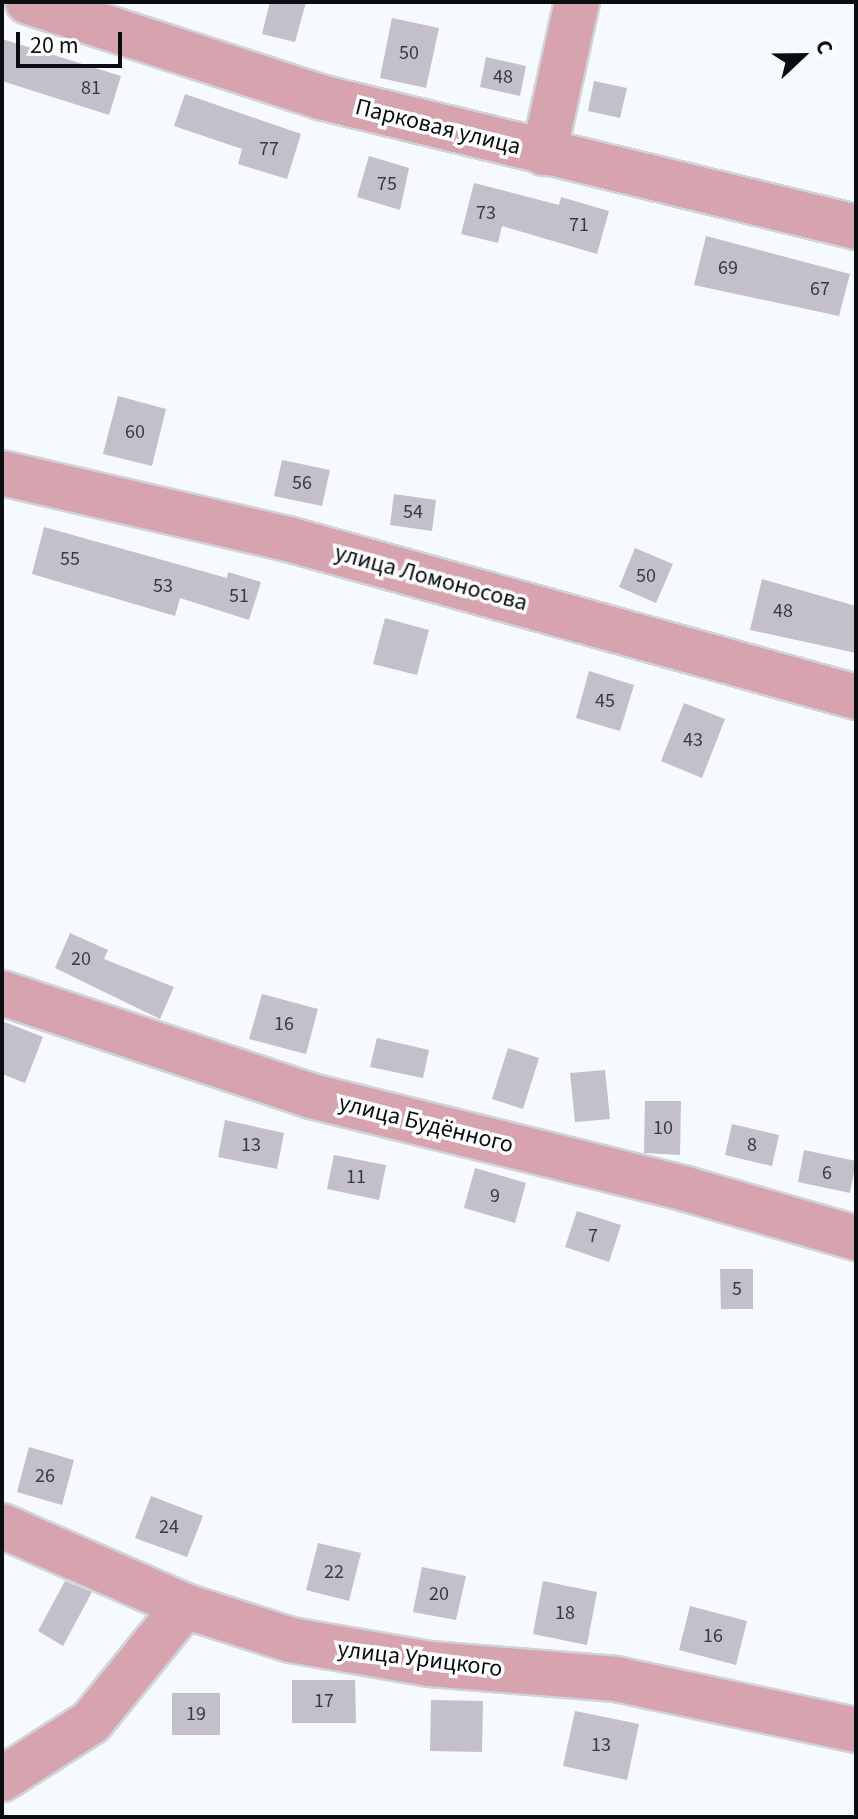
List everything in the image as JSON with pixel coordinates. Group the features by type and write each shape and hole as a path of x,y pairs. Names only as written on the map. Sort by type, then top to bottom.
{"street":[{"name":"Парковая улица","path":"28,2 96,12 320,97 856,227"},
{"path":"544,153 577,2"},
{"name":"улица Ломоносова","path":"2,473 318,547 856,697"},
{"name":"улица Будённого","path":"2,993 311,1096 686,1189 856,1238"},
{"name":"улица Урицкого","path":"2,1526 185,1606 291,1640 430,1664 616,1679 856,1730"},
{"path":"2,1779 91,1722 185,1606"}],"building":[{"path":"270,2 306,2 295,42 262,34"},
{"path":"392,18 439,28 426,88 380,78"},
{"path":"2,39 121,76 109,115 2,81"},
{"path":"486,57 526,66 520,96 480,87"},
{"path":"594,81 627,88 620,118 588,111"},
{"path":"185,94 301,134 287,179 238,164 242,149 174,126"},
{"path":"369,156 409,168 400,210 357,197"},
{"path":"474,183 559,205 561,197 609,211 597,254 502,226 498,243 461,234"},
{"path":"706,236 850,274 839,316 694,285"},
{"path":"118,396 166,409 152,466 103,454"},
{"path":"282,460 330,470 322,506 274,496"},
{"path":"394,494 436,500 432,531 390,525"},
{"path":"44,527 227,578 228,572 261,582 249,620 180,598 175,616 32,574"},
{"path":"635,548 673,564 656,603 619,587"},
{"path":"762,579 856,606 856,653 750,630"},
{"path":"385,618 429,630 417,675 373,664"},
{"path":"589,671 634,685 620,731 576,718"},
{"path":"684,703 725,719 702,778 661,761"},
{"path":"70,933 108,950 104,959 174,987 160,1019 55,968"},
{"path":"262,994 318,1009 306,1054 249,1039"},
{"path":"2,1021 43,1037 25,1083 2,1074"},
{"path":"377,1038 429,1050 423,1078 370,1067"},
{"path":"508,1048 539,1058 523,1109 492,1099"},
{"path":"605,1070 610,1119 575,1122 570,1073"},
{"path":"645,1101 681,1101 680,1155 644,1153"},
{"path":"225,1120 284,1133 277,1169 218,1157"},
{"path":"732,1124 779,1135 772,1166 725,1155"},
{"path":"804,1150 856,1161 850,1193 798,1182"},
{"path":"334,1155 386,1165 379,1200 327,1189"},
{"path":"475,1168 526,1183 515,1223 464,1208"},
{"path":"577,1211 621,1225 609,1262 565,1247"},
{"path":"720,1269 753,1269 753,1309 721,1309"},
{"path":"29,1447 74,1460 62,1505 17,1492"},
{"path":"151,1496 203,1516 187,1557 135,1538"},
{"path":"318,1543 361,1553 349,1601 306,1590"},
{"path":"422,1567 466,1576 456,1620 413,1612"},
{"path":"65,1581 92,1592 63,1646 38,1631"},
{"path":"543,1581 597,1592 587,1645 533,1634"},
{"path":"690,1606 747,1621 736,1665 679,1650"},
{"path":"292,1680 355,1680 356,1723 292,1723"},
{"path":"172,1693 220,1693 220,1735 172,1735"},
{"path":"431,1700 483,1701 482,1752 430,1751"},
{"path":"575,1711 639,1724 627,1780 563,1766"}]}
